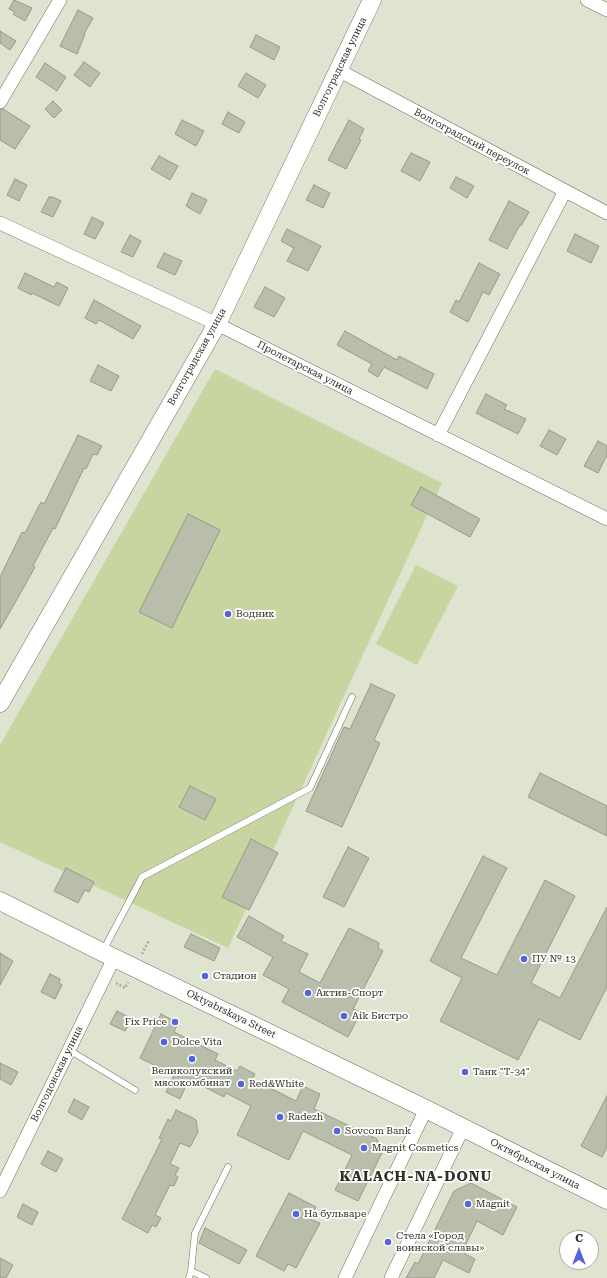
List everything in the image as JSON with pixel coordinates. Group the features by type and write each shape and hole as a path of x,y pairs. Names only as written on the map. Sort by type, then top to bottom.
{"street":[{"path":"0,102 60,0"},
{"name":"Волгоградская улица","path":"0,703 217,324 372,0"},
{"path":"587,0 607,10"},
{"name":"Волгоградский переулок","path":"338,70 607,213"},
{"path":"438,435 565,191"},
{"name":"Пролетарская улица","path":"0,223 217,324 607,519"},
{"name":"Oktyabrskaya Street","path":"0,901 463,1128"},
{"name":"Волгодонская улица","path":"0,1190 69,1050 108,955"},
{"path":"345,1278 426,1109"},
{"path":"391,1278 463,1128"},
{"name":"Октябрьская улица","path":"463,1128 607,1200"}],"lane":[{"path":"108,955 142,877 310,788 352,697"},
{"path":"69,1050 135,1090"},
{"path":"189,1278 195,1233 228,1167"},
{"path":"191,1271 206,1278"}],"green space":[{"name":"Водник","path":"215,369 442,483 228,948 0,842 0,745"},
{"path":"416,565 458,586 417,665 376,644"}],"building":[{"path":"14,0 32,8 25,21 13,14 15,12 9,9"},
{"path":"78,10 93,18 84,34 77,54 60,46"},
{"path":"0,31 16,41 10,50 0,43"},
{"path":"256,35 280,47 274,60 250,47"},
{"path":"84,62 100,73 90,87 74,75"},
{"path":"45,63 66,77 57,91 36,77"},
{"path":"246,73 266,85 258,98 238,86"},
{"path":"53,101 62,110 54,118 45,109"},
{"path":"3,109 30,126 15,149 0,140 0,110"},
{"path":"228,112 245,122 239,133 222,124"},
{"path":"182,120 204,131 196,146 175,134"},
{"path":"349,120 364,129 359,139 361,140 346,169 328,160"},
{"path":"411,153 430,162 420,181 401,171"},
{"path":"159,156 178,166 170,180 151,169"},
{"path":"456,177 474,186 467,198 450,188"},
{"path":"15,179 27,185 19,201 7,195"},
{"path":"314,185 330,193 323,208 306,200"},
{"path":"192,193 207,200 200,214 186,206"},
{"path":"49,197 53,197 61,201 53,217 41,212"},
{"path":"509,201 529,212 507,249 489,240"},
{"path":"92,217 104,223 95,239 84,234"},
{"path":"287,229 321,246 308,271 287,261 294,248 281,241"},
{"path":"575,234 599,246 591,263 567,251"},
{"path":"130,235 141,241 133,257 121,252"},
{"path":"164,253 182,261 175,275 157,267"},
{"path":"479,263 500,274 489,295 483,292 468,322 450,312 456,300 459,302"},
{"path":"25,273 54,287 57,282 68,288 59,306 18,288"},
{"path":"265,287 285,298 274,317 254,307"},
{"path":"94,300 141,326 133,339 99,320 96,324 85,318"},
{"path":"345,331 397,360 399,356 434,374 427,389 384,367 378,377 368,371 372,364 337,345"},
{"path":"98,365 119,376 111,391 90,381"},
{"path":"486,394 507,405 504,409 526,419 518,434 476,413"},
{"path":"549,430 566,439 557,455 540,446"},
{"path":"78,435 102,446 97,455 93,454 86,469 84,468 55,529 53,528 33,566 35,567 0,629 0,577 22,532 25,533 41,502 44,504"},
{"path":"598,441 607,446 607,455 598,473 584,466"},
{"path":"421,487 480,519 470,537 411,505"},
{"path":"188,514 220,530 172,628 139,612"},
{"path":"371,684 395,695 374,740 380,743 342,827 306,811 344,727 350,729"},
{"path":"540,773 607,806 607,836 528,797"},
{"path":"190,786 216,799 205,820 179,807"},
{"path":"251,839 278,853 249,910 222,897"},
{"path":"348,847 369,858 344,907 323,897"},
{"name":"ПУ № 13","path":"483,856 507,868 461,958 497,975 545,880 575,896 531,983 560,998 607,907 607,987 580,1040 539,1019 518,1060 440,1021 462,978 430,961"},
{"path":"66,868 94,882 89,892 85,890 78,903 54,891"},
{"path":"249,916 284,936 281,941 308,954 299,972 320,983 349,928 379,943 378,948 383,951 353,1009 361,1012 348,1037 282,1002 289,989 263,975 273,957 237,937"},
{"path":"191,934 220,948 214,961 184,947"},
{"path":"0,953 13,961 0,985"},
{"path":"50,974 60,979 59,983 62,985 55,999 41,992"},
{"path":"117,1011 132,1019 125,1031 110,1024"},
{"path":"161,1014 178,1023 174,1032 218,1054 215,1060 237,1071 240,1066 255,1074 252,1079 296,1101 303,1086 320,1094 314,1109 377,1139 382,1153 358,1201 335,1190 352,1155 303,1131 289,1160 237,1135 251,1106 226,1093 224,1097 189,1079 180,1099 166,1092 174,1075 140,1058"},
{"path":"0,1063 18,1072 11,1085 0,1079"},
{"path":"607,1096 607,1147 602,1157 581,1146"},
{"path":"74,1099 89,1107 82,1120 68,1112"},
{"path":"176,1110 196,1120 198,1132 190,1147 180,1143 170,1164 179,1168 175,1175 178,1177 174,1186 170,1185 155,1215 161,1218 156,1227 152,1225 148,1233 122,1219 162,1139 159,1138 168,1119 171,1121"},
{"path":"48,1151 63,1159 56,1172 41,1164"},
{"path":"471,1183 517,1207 503,1235 477,1221 466,1244 469,1245 465,1254 475,1259 469,1273 443,1260 434,1278 406,1278 415,1262 418,1264 454,1191"},
{"path":"289,1193 316,1207 310,1219 320,1223 296,1268 288,1264 284,1271 256,1256"},
{"path":"23,1204 38,1212 32,1225 17,1217"},
{"path":"205,1228 247,1250 239,1264 199,1243"},
{"path":"0,1258 13,1265 6,1278 0,1278"}],"place":[{"name":"Водник","path":"228,614"},
{"name":"ПУ № 13","path":"524,959"},
{"name":"Стадион","path":"205,976"},
{"name":"Актив-Спорт","path":"308,993"},
{"name":"Aik Бистро","path":"344,1016"},
{"name":"Fix Price","path":"175,1022"},
{"name":"Dolce Vita","path":"164,1042"},
{"name":"Великолукский мясокомбинат","path":"192,1059"},
{"name":"Танк \"Т-34\"","path":"465,1072"},
{"name":"Red&White","path":"241,1084"},
{"name":"Radezh","path":"280,1117"},
{"name":"Sovcom Bank","path":"337,1131"},
{"name":"Magnit Cosmetics","path":"364,1148"},
{"name":"Magnit","path":"468,1204"},
{"name":"На бульваре","path":"296,1214"},
{"name":"Стела «Город воинской славы»","path":"388,1242"}],"district":[{"name":"KALACH-NA-DONU","path":"416,1177"}]}
